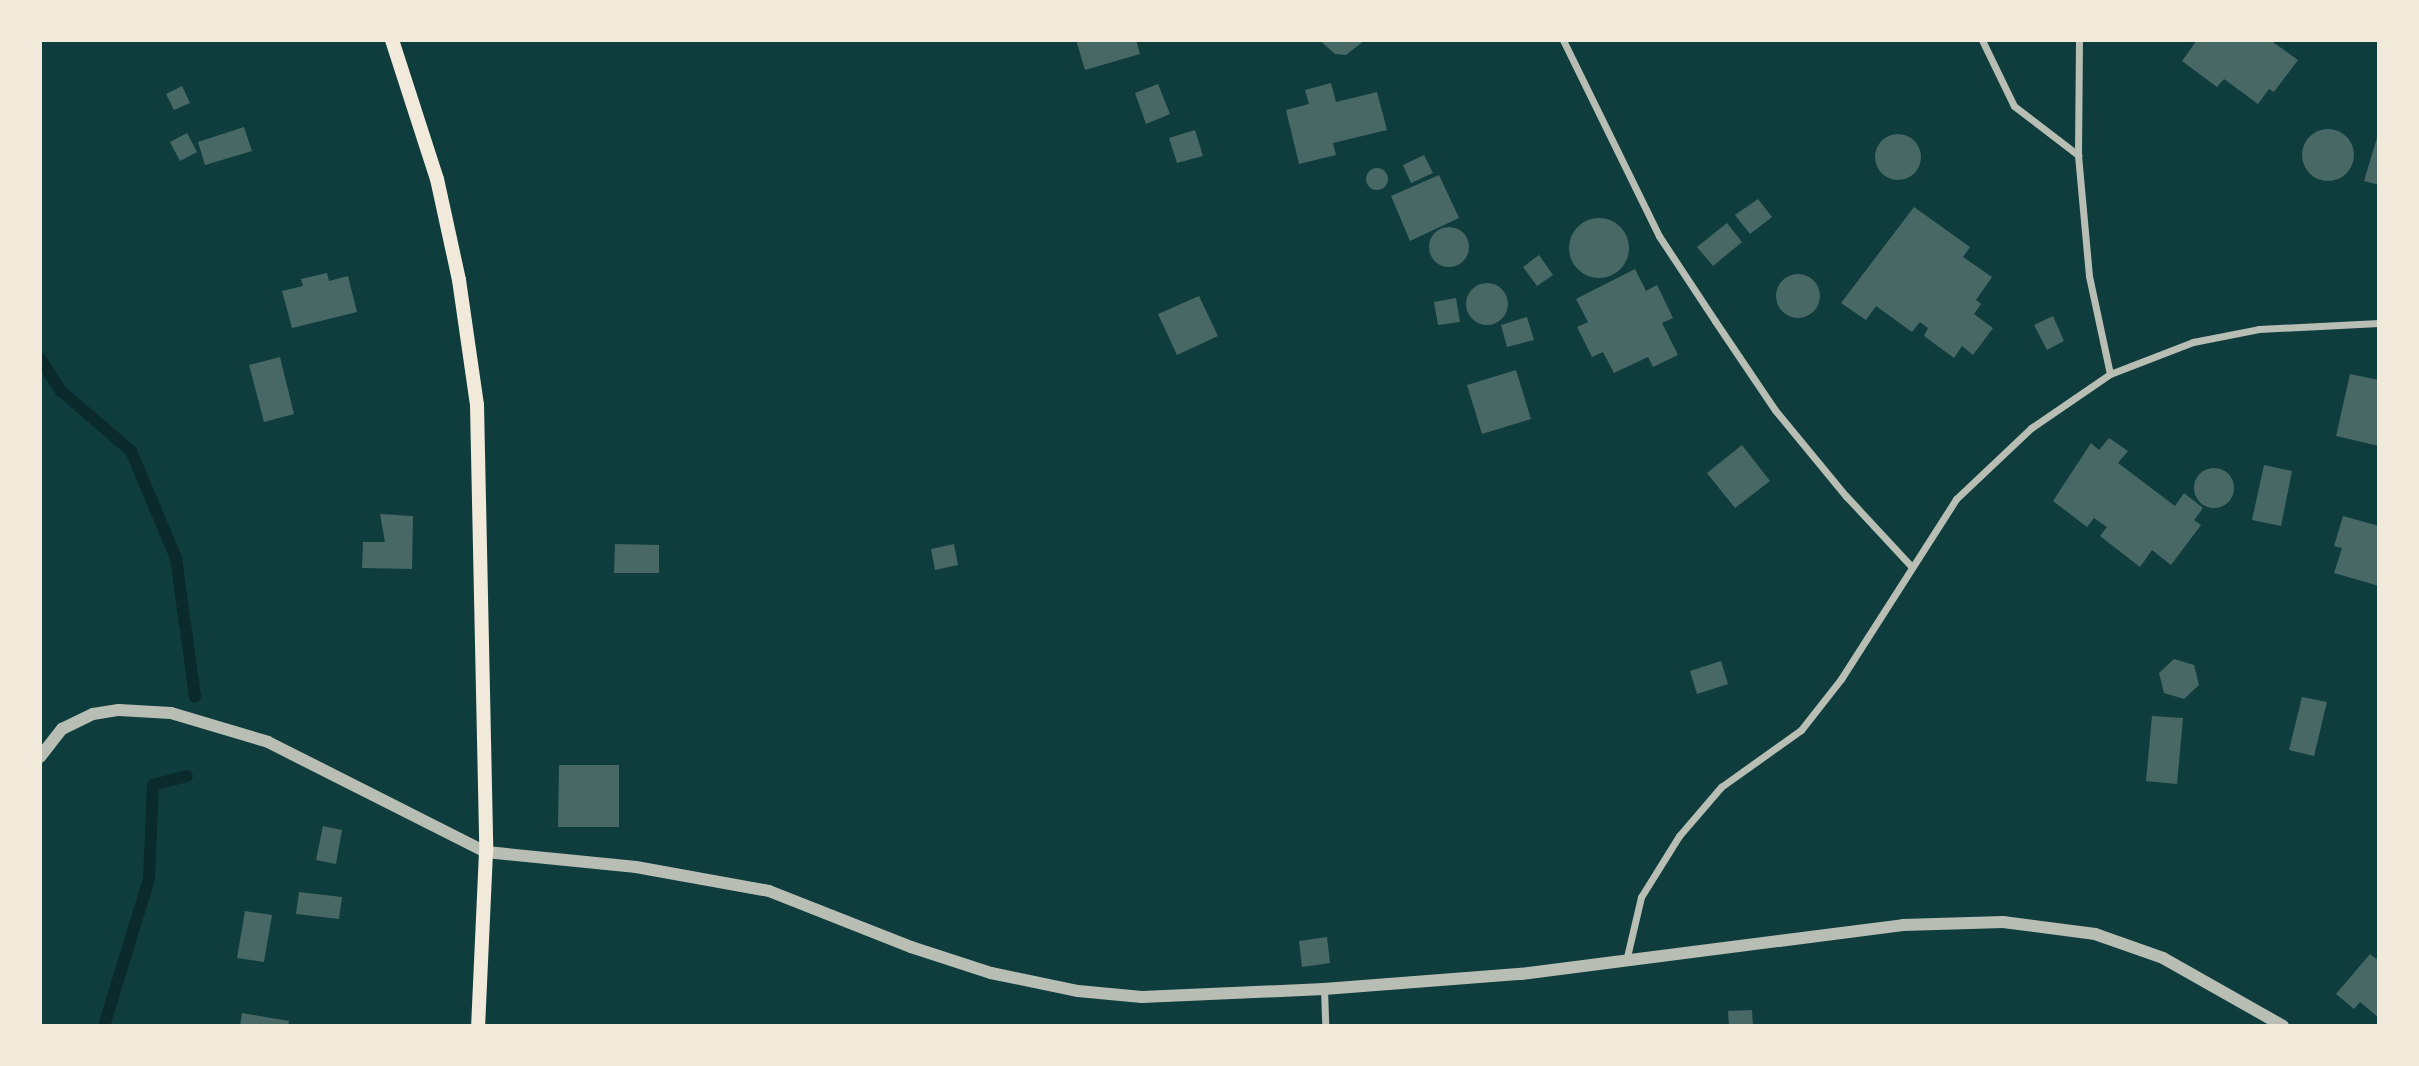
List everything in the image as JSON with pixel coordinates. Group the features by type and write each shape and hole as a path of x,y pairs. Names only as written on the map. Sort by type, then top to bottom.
{"main road":[{"path":"392,40 437,179 459,280 477,405 486,852 478,1026"}],"street":[{"path":"1563,40 1659,236 1722,332 1775,410 1912,567"},
{"path":"1982,40 2014,106 2078,155"},
{"path":"2079,40 2078,155 2090,276 2110,374"},
{"path":"1626,961 1640,897 1664,856 1721,787 1801,730 1841,679 1956,499 2031,428 2110,374 2193,342 2259,329 2379,323"},
{"path":"40,757 62,729 93,714 119,710 171,713 268,742 486,852 636,867 769,891 911,947 991,972 1078,991 1142,997 1324,989 1626,961 1902,925 2046,925 2095,934 2163,958 2283,1026"},
{"path":"1324,989 1325,1026"}],"building":[{"path":"1076,40 1136,40 1140,54 1085,70"},
{"path":"1319,40 1365,40 1346,55 1335,54"},
{"path":"2197,40 2270,40 2298,60 2274,92 2269,89 2258,104 2224,79 2217,87 2182,61"},
{"path":"1331,83 1336,102 1377,92 1387,130 1333,143 1336,155 1299,164 1286,110 1309,104 1305,90"},
{"path":"1158,84 1170,114 1146,124 1135,93"},
{"path":"182,86 190,103 174,110 166,94"},
{"path":"244,127 252,151 205,165 198,142"},
{"path":"2328,129 2338,131 2346,137 2352,145 2352,165 2346,173 2338,179 2328,181 2318,179 2310,173 2304,165 2302,155 2304,145 2310,137 2318,131"},
{"path":"1195,130 1203,156 1177,163 1169,138"},
{"path":"2379,131 2379,185 2364,181"},
{"path":"187,133 197,152 180,161 170,142"},
{"path":"1898,134 1914,141 1921,157 1914,173 1898,180 1882,173 1875,157 1882,141"},
{"path":"1424,155 1433,173 1411,183 1403,165"},
{"path":"1377,168 1385,171 1388,179 1385,187 1377,190 1369,187 1366,179 1369,171"},
{"path":"1439,175 1459,218 1410,241 1391,196"},
{"path":"1758,199 1772,217 1750,234 1735,215"},
{"path":"1914,207 1970,247 1963,257 1992,277 1976,300 1981,304 1974,314 1993,328 1973,355 1962,346 1954,358 1924,336 1928,328 1920,322 1912,332 1876,306 1866,320 1841,303"},
{"path":"1593,218 1605,218 1621,226 1627,236 1627,260 1621,270 1605,278 1593,278 1577,270 1569,254 1569,242 1577,226"},
{"path":"1727,223 1742,242 1713,266 1697,247"},
{"path":"1449,227 1463,233 1469,247 1463,261 1449,267 1435,261 1429,247 1435,233"},
{"path":"1539,255 1553,275 1537,286 1523,267"},
{"path":"1635,269 1646,291 1657,285 1673,318 1662,323 1678,355 1653,367 1648,357 1614,373 1603,352 1592,357 1577,327 1588,322 1576,299"},
{"path":"327,273 329,281 348,276 357,312 292,328 282,291 303,286 301,279"},
{"path":"1798,274 1814,280 1820,296 1814,312 1798,318 1782,312 1776,296 1782,280"},
{"path":"1487,283 1502,289 1508,304 1502,319 1487,325 1472,319 1466,304 1472,289"},
{"path":"1199,296 1218,336 1177,355 1158,314"},
{"path":"1456,298 1460,322 1438,325 1434,302"},
{"path":"2053,316 2064,341 2047,350 2034,325"},
{"path":"1527,317 1534,340 1507,347 1501,325"},
{"path":"280,357 294,414 264,422 249,365"},
{"path":"1516,370 1531,419 1482,434 1467,385"},
{"path":"2350,374 2379,380 2379,446 2336,436"},
{"path":"2109,438 2128,451 2118,463 2175,506 2184,493 2203,508 2194,520 2201,525 2171,565 2152,550 2140,567 2100,536 2107,527 2094,518 2087,527 2053,501 2091,443 2099,450"},
{"path":"1742,445 1770,481 1735,508 1707,473"},
{"path":"2264,465 2292,471 2281,526 2252,520"},
{"path":"2214,468 2228,474 2234,488 2228,502 2214,508 2200,502 2194,488 2200,474"},
{"path":"380,514 413,516 412,569 362,568 363,542 385,542"},
{"path":"2343,516 2379,526 2379,586 2334,573 2342,548 2334,546"},
{"path":"615,544 659,545 659,573 614,573"},
{"path":"954,544 958,565 935,570 931,549"},
{"path":"2174,659 2194,665 2199,685 2184,699 2164,693 2159,673"},
{"path":"1721,661 1728,684 1697,694 1690,671"},
{"path":"2302,697 2327,702 2314,756 2289,750"},
{"path":"2152,716 2183,718 2177,784 2146,781"},
{"path":"559,765 619,765 619,827 558,827"},
{"path":"323,826 342,830 336,864 316,860"},
{"path":"299,892 342,897 339,919 296,914"},
{"path":"245,911 272,915 264,962 237,958"},
{"path":"1327,937 1330,963 1302,967 1299,941"},
{"path":"2370,954 2379,961 2379,1018 2360,1002 2354,1009 2336,994"},
{"path":"1752,1010 1753,1026 1729,1026 1728,1011"},
{"path":"242,1013 289,1021 288,1026 240,1026"}],"waterway":[{"path":"40,358 59,389 131,451 176,558 195,697"},
{"path":"104,1026 149,879 153,785 187,776"}]}
